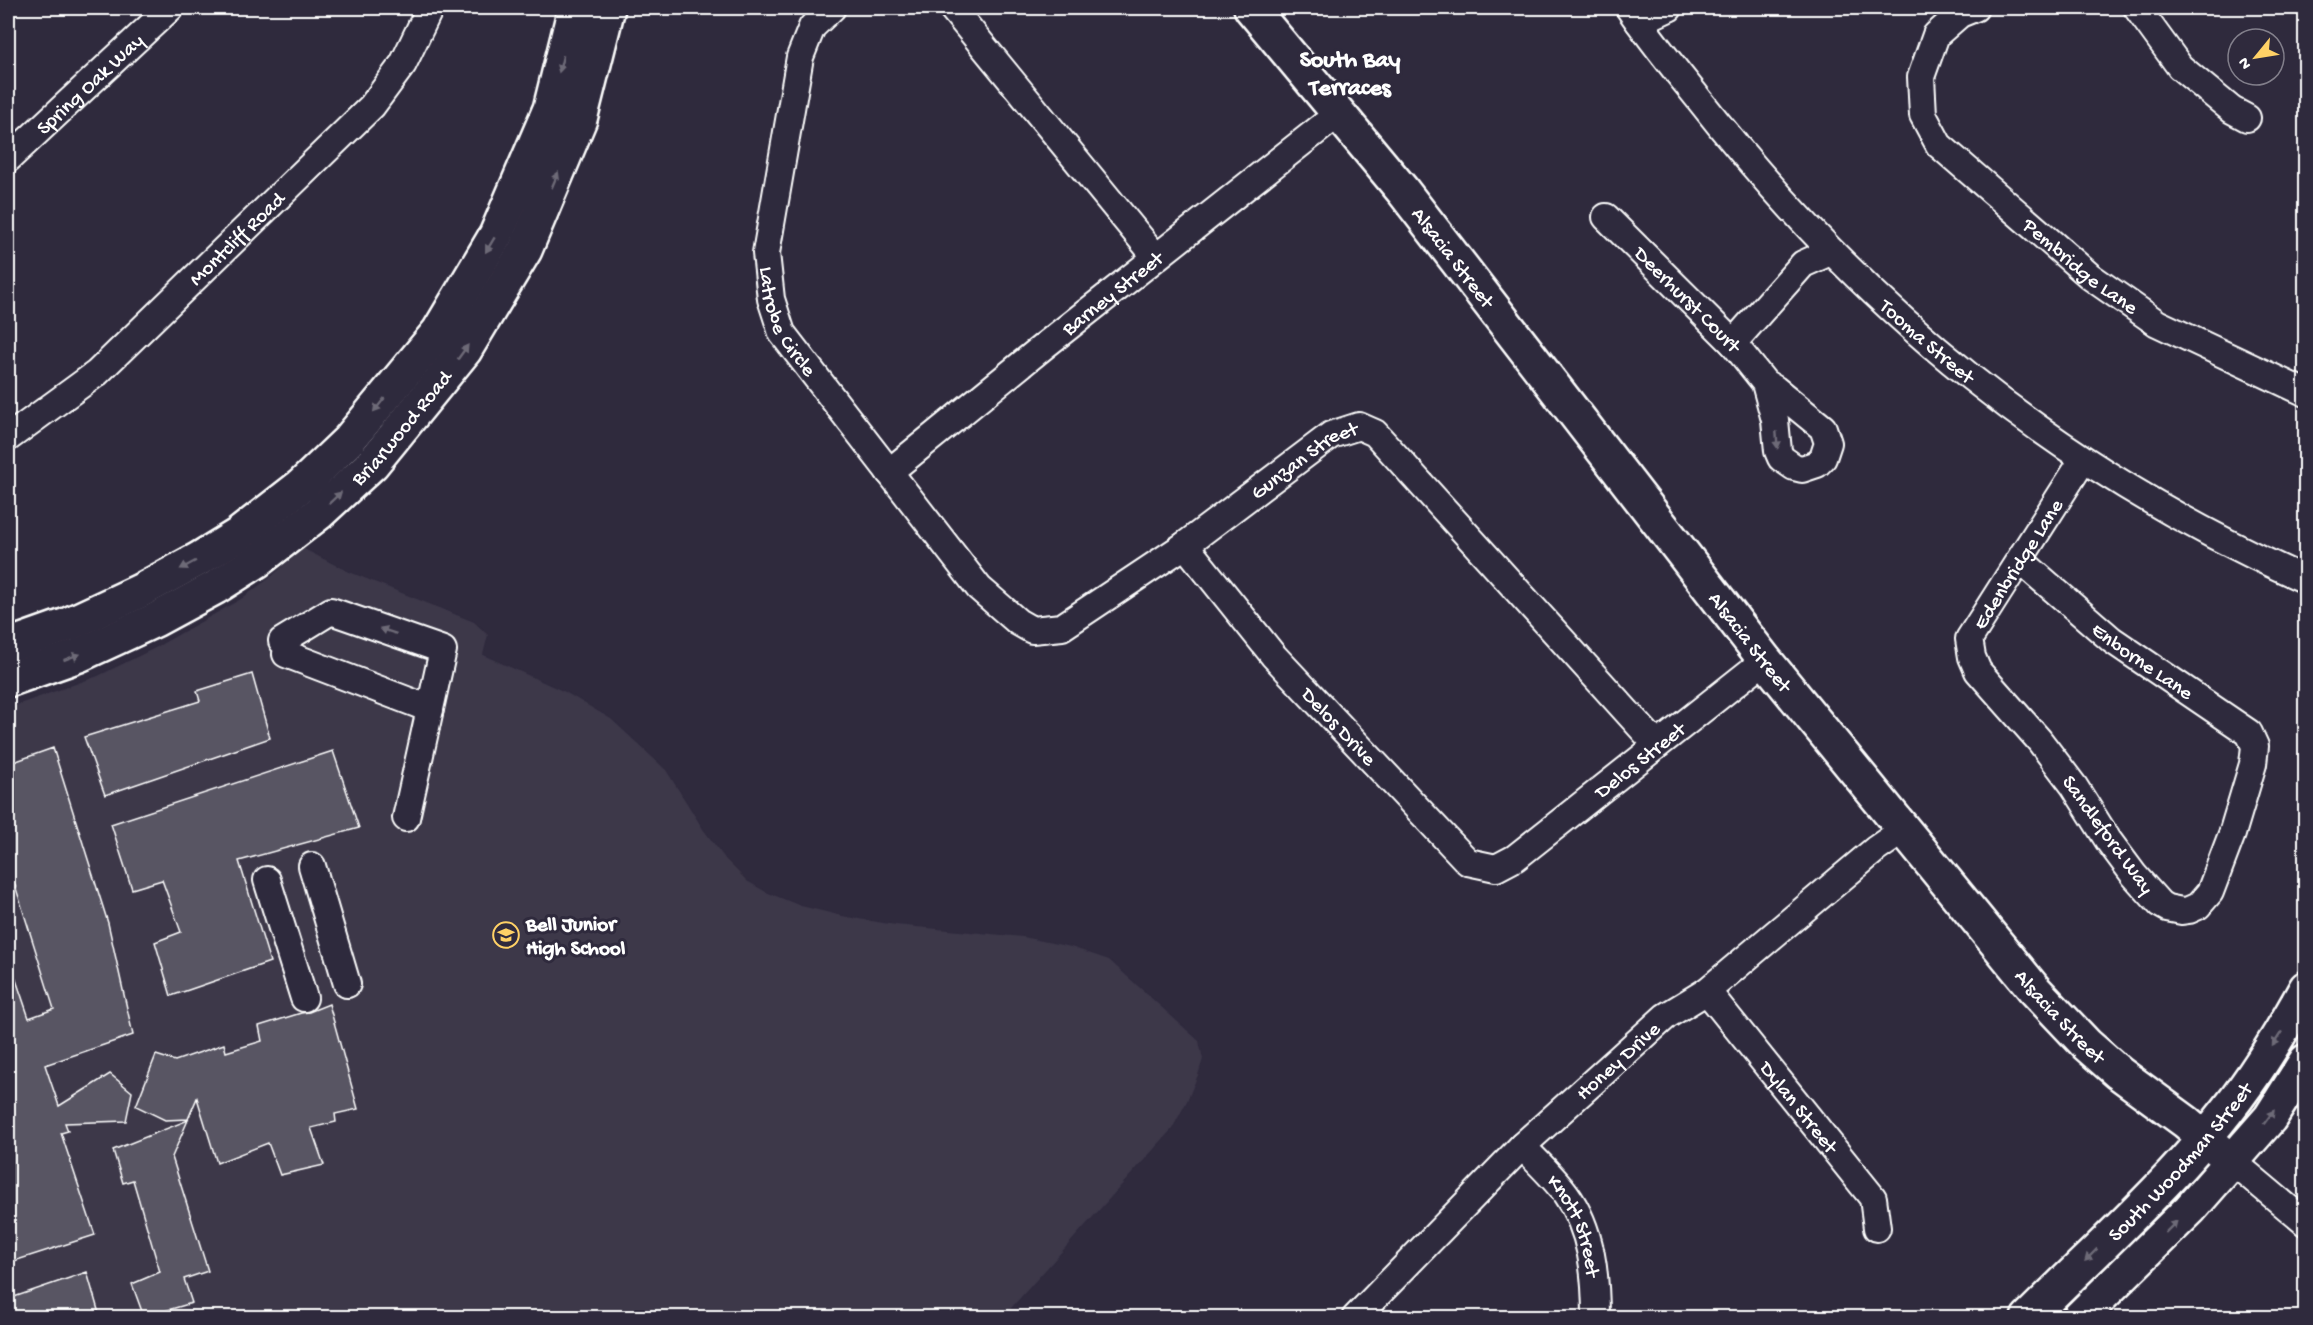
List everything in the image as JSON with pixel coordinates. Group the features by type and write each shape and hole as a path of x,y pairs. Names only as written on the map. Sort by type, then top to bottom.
{"main road":[{"name":"Briarwood Road","path":"8,646 67,625 140,591 200,559 238,535 304,482 348,441 439,331 496,235 550,109 575,8"},
{"name":"Briarwood Road","path":"8,680 79,655 154,620 216,587 257,561 319,513 372,464 465,350 525,250 580,119 608,8"},
{"name":"Alsacia Street","path":"1251,8 1402,191 1765,660 1902,831 2034,989 2087,1045 2119,1073 2232,1161"},
{"path":"257,561 254,546 299,510 304,482"},
{"name":"South Woodman Street","path":"2028,1317 2162,1185 2205,1138 2253,1076 2306,988"},
{"name":"South Woodman Street","path":"2079,1317 2190,1209 2270,1118 2306,1061"}],"street":[{"name":"Spring Oak Way","path":"8,159 170,8"},
{"name":"Montcliff Road","path":"8,438 96,373 372,106 403,64 430,8"},
{"name":"Latrobe Circle","path":"832,8 812,27 801,57 766,253 771,299 782,333 979,588"},
{"path":"952,8 1156,257"},
{"path":"1634,15 1669,8"},
{"name":"Pembridge Lane","path":"1975,8 1960,14 1936,35 1921,76 1923,115 1939,145 2091,276 2157,323 2306,393"},
{"path":"2137,8 2180,67 2232,110 2247,118"},
{"name":"Tooma Street","path":"1634,15 1753,167 1830,252 1877,298 1977,383 2083,460 2180,518 2306,580"},
{"name":"Barney Street","path":"889,472 1338,114"},
{"name":"Deerhurst Court","path":"1606,217 1733,343 1765,383"},
{"path":"1733,343 1803,264 1830,252"},
{"name":"Gunzan Street","path":"979,588 1018,622 1032,630 1062,627 1185,545 1331,435 1359,426 1375,433 1657,745"},
{"name":"Edenbridge Lane","path":"1978,672 1972,657 1969,639 2083,460"},
{"name":"Delos Drive","path":"1185,545 1273,655 1467,862 1496,868 1515,858"},
{"name":"Enborne Lane","path":"2020,560 2112,640 2249,733 2255,746 2253,764"},
{"path":"406,818 443,650 331,611 284,648 430,709"},
{"name":"Delos Street","path":"1515,858 1765,660"},
{"name":"Sandleford Way","path":"1978,672 2039,740 2074,786 2108,840 2134,875 2160,904 2167,908 2189,910 2198,906 2210,892 2232,834 2253,764"},
{"name":"Honey Drive","path":"1355,1317 1522,1146 1666,1016 1707,991 1876,849 1902,831"},
{"path":"312,866 347,984"},
{"path":"267,880 304,998"},
{"name":"Dylan Street","path":"1707,991 1873,1198 1877,1228"},
{"name":"Knott Street","path":"1522,1146 1566,1193 1583,1223 1596,1279 1596,1317"},
{"name":"Alsacia Street","path":"2232,1161 2306,1223"}],"shaded area":[{"name":"Bell Junior High School","path":"302,548 347,571 474,622 488,635 483,655 565,692 611,719 666,770 703,829 726,860 747,881 766,892 801,906 847,917 896,925 1023,937 1071,947 1109,960 1199,1041 1203,1059 1187,1101 1172,1129 1003,1317 8,1317 8,708 98,676 153,649 241,599 271,577"}],"building":[{"path":"252,674 270,738 105,795 84,737 200,701 197,691"},
{"path":"53,748 108,923 133,1035 45,1065 59,1106 110,1074 132,1092 126,1121 65,1123 68,1131 61,1133 95,1235 8,1263 8,962 10,962 29,1018 54,1009 8,863 8,764"},
{"path":"333,751 359,828 239,861 270,962 171,996 155,942 181,932 162,880 132,889 111,824"},
{"path":"329,1004 358,1109 335,1114 336,1122 311,1128 324,1165 280,1175 268,1143 217,1163 197,1098 188,1119 165,1120 136,1106 156,1055 175,1061 224,1044 226,1052 262,1041 259,1026"},
{"path":"188,1120 172,1157 208,1271 184,1279 192,1303 144,1317 132,1284 160,1272 133,1180 123,1183 113,1150"},
{"path":"87,1272 100,1317 8,1317 8,1299"}],"place":[{"name":"Bell Junior High School","path":"506,935"}],"district":[{"name":"South Bay Terraces","path":"1350,72"}]}
